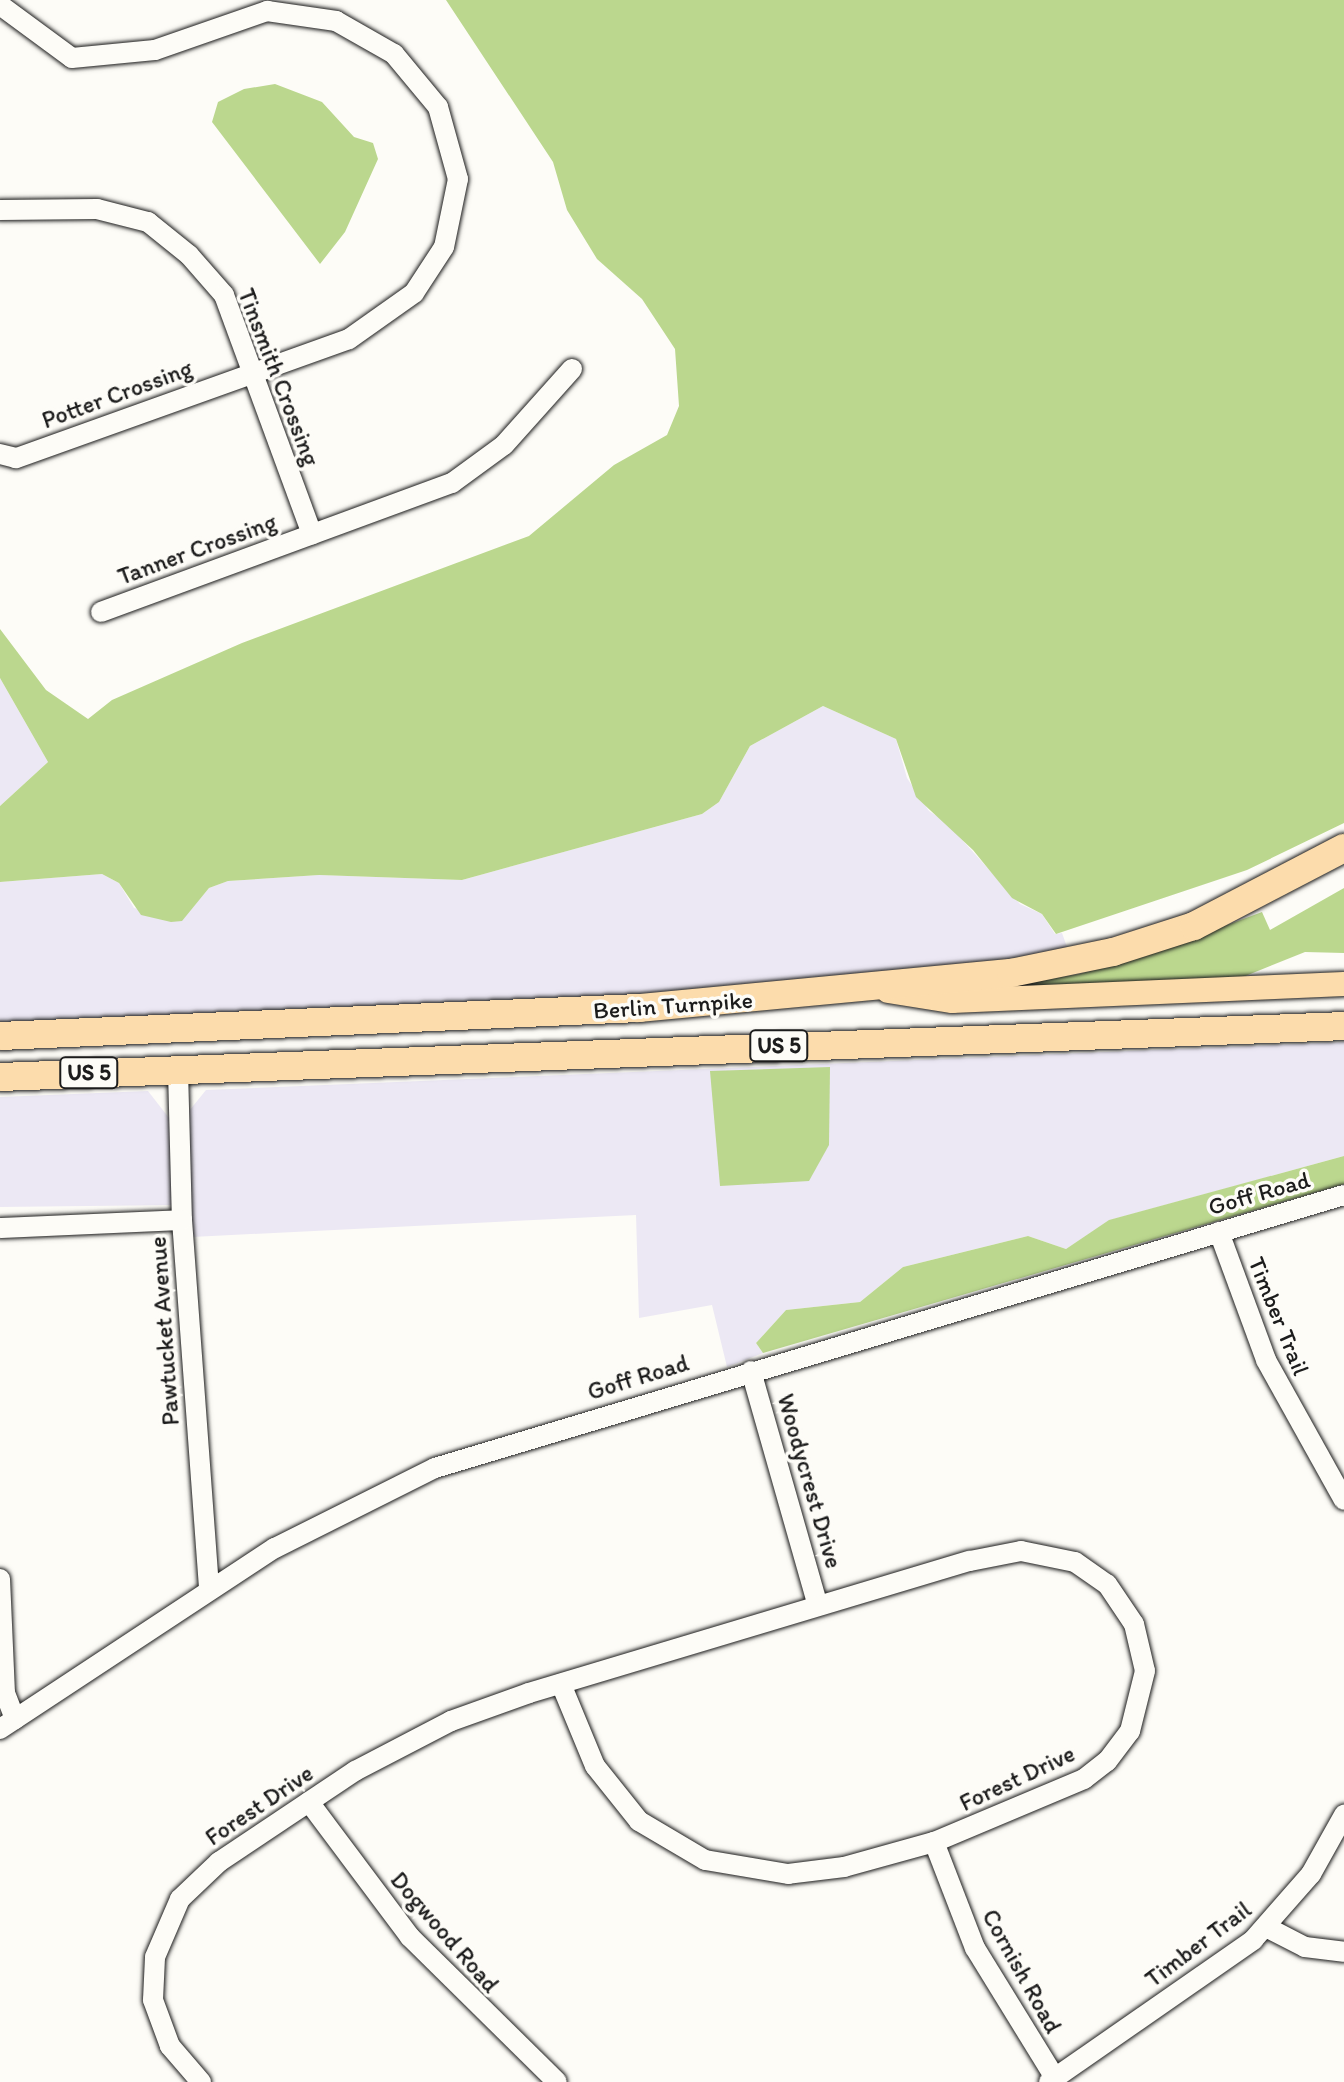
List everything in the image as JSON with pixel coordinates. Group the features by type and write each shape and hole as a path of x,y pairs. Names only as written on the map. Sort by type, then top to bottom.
{"highway":[{"name":"US 5","path":"876,989 1027,971 1143,943 1220,914 1344,848"},
{"name":"Berlin Turnpike","path":"0,1036 551,1013 876,989"},
{"name":"Berlin Turnpike","path":"0,1077 1344,1026"},
{"path":"177,1028 178,1070"}],"main road":[{"name":"Berlin Turnpike","path":"876,989 952,1001 1342,988"}],"street":[{"name":"Potter Crossing","path":"0,5 72,58 155,50 267,11 336,21 394,54 438,107 458,179 444,247 414,293 349,339 16,458 0,454"},
{"name":"Tinsmith Crossing","path":"0,210 97,209 148,222 189,255 224,295 312,534"},
{"name":"Tanner Crossing","path":"101,612 452,483 504,445 572,369"},
{"name":"Pawtucket Avenue","path":"178,1070 182,1220 209,1589"},
{"name":"Goff Road","path":"8,1724 209,1589 310,1527 435,1468 1344,1195"},
{"path":"0,1228 182,1220"},
{"name":"Timber Trail","path":"1219,1232 1266,1360 1344,1500"},
{"name":"Woodycrest Drive","path":"751,1371 818,1606"},
{"name":"Forest Drive","path":"201,2082 170,2046 156,2015 152,1972 162,1934 180,1899 199,1878 309,1802 426,1732 561,1684 818,1606 982,1558 1030,1552 1065,1558 1089,1570 1113,1590 1134,1624 1144,1660 1142,1698 1126,1736 1107,1761 1049,1797 934,1842 798,1874 746,1871 705,1860 646,1826 617,1799 595,1766 561,1684"},
{"path":"0,1579 8,1724"},
{"name":"Dogwood Road","path":"309,1802 419,1947 557,2082"},
{"name":"Timber Trail","path":"1052,2080 1266,1927 1311,1874 1344,1815"},
{"name":"Cornish Road","path":"934,1842 979,1957 1052,2080"},
{"path":"1266,1927 1305,1947 1344,1952"}],"shaded area":[{"path":"0,678 48,762 0,806"},
{"path":"823,706 896,739 907,778 929,811 946,822 1020,904 1042,914 1055,934 1062,933 1067,947 1012,961 629,999 0,1024 0,882 102,874 119,883 134,908 182,920 209,888 228,881 319,875 462,880 702,814 719,802 750,746"},
{"path":"1344,1042 1344,1156 1110,1220 1066,1249 1028,1236 903,1267 860,1302 786,1310 756,1343 763,1353 727,1367 712,1305 639,1318 636,1215 192,1237 189,1111 206,1090"},
{"path":"148,1091 169,1118 176,1205 0,1207 0,1097"}],"green space":[{"path":"446,0 1344,0 1344,823 1247,870 1056,934 1042,914 1012,898 973,850 916,797 896,739 823,706 750,746 719,802 702,814 462,880 319,875 228,881 209,888 182,921 171,922 141,915 119,883 102,874 0,882 0,806 48,762 0,678 0,629 46,690 88,719 112,700 242,643 529,536 614,465 667,435 679,406 675,349 642,299 597,259 567,210 553,162"},
{"path":"275,84 322,102 354,137 373,143 378,159 345,232 320,264 212,122 218,102 244,89"},
{"path":"1344,888 1344,953 1305,952 1233,981 983,990 1079,974 1144,956 1262,912 1270,930"},
{"path":"830,1067 829,1145 809,1181 720,1186 710,1071"},
{"path":"1344,1156 1344,1184 763,1353 756,1343 786,1310 860,1302 903,1267 1028,1236 1066,1249 1109,1220"}]}
